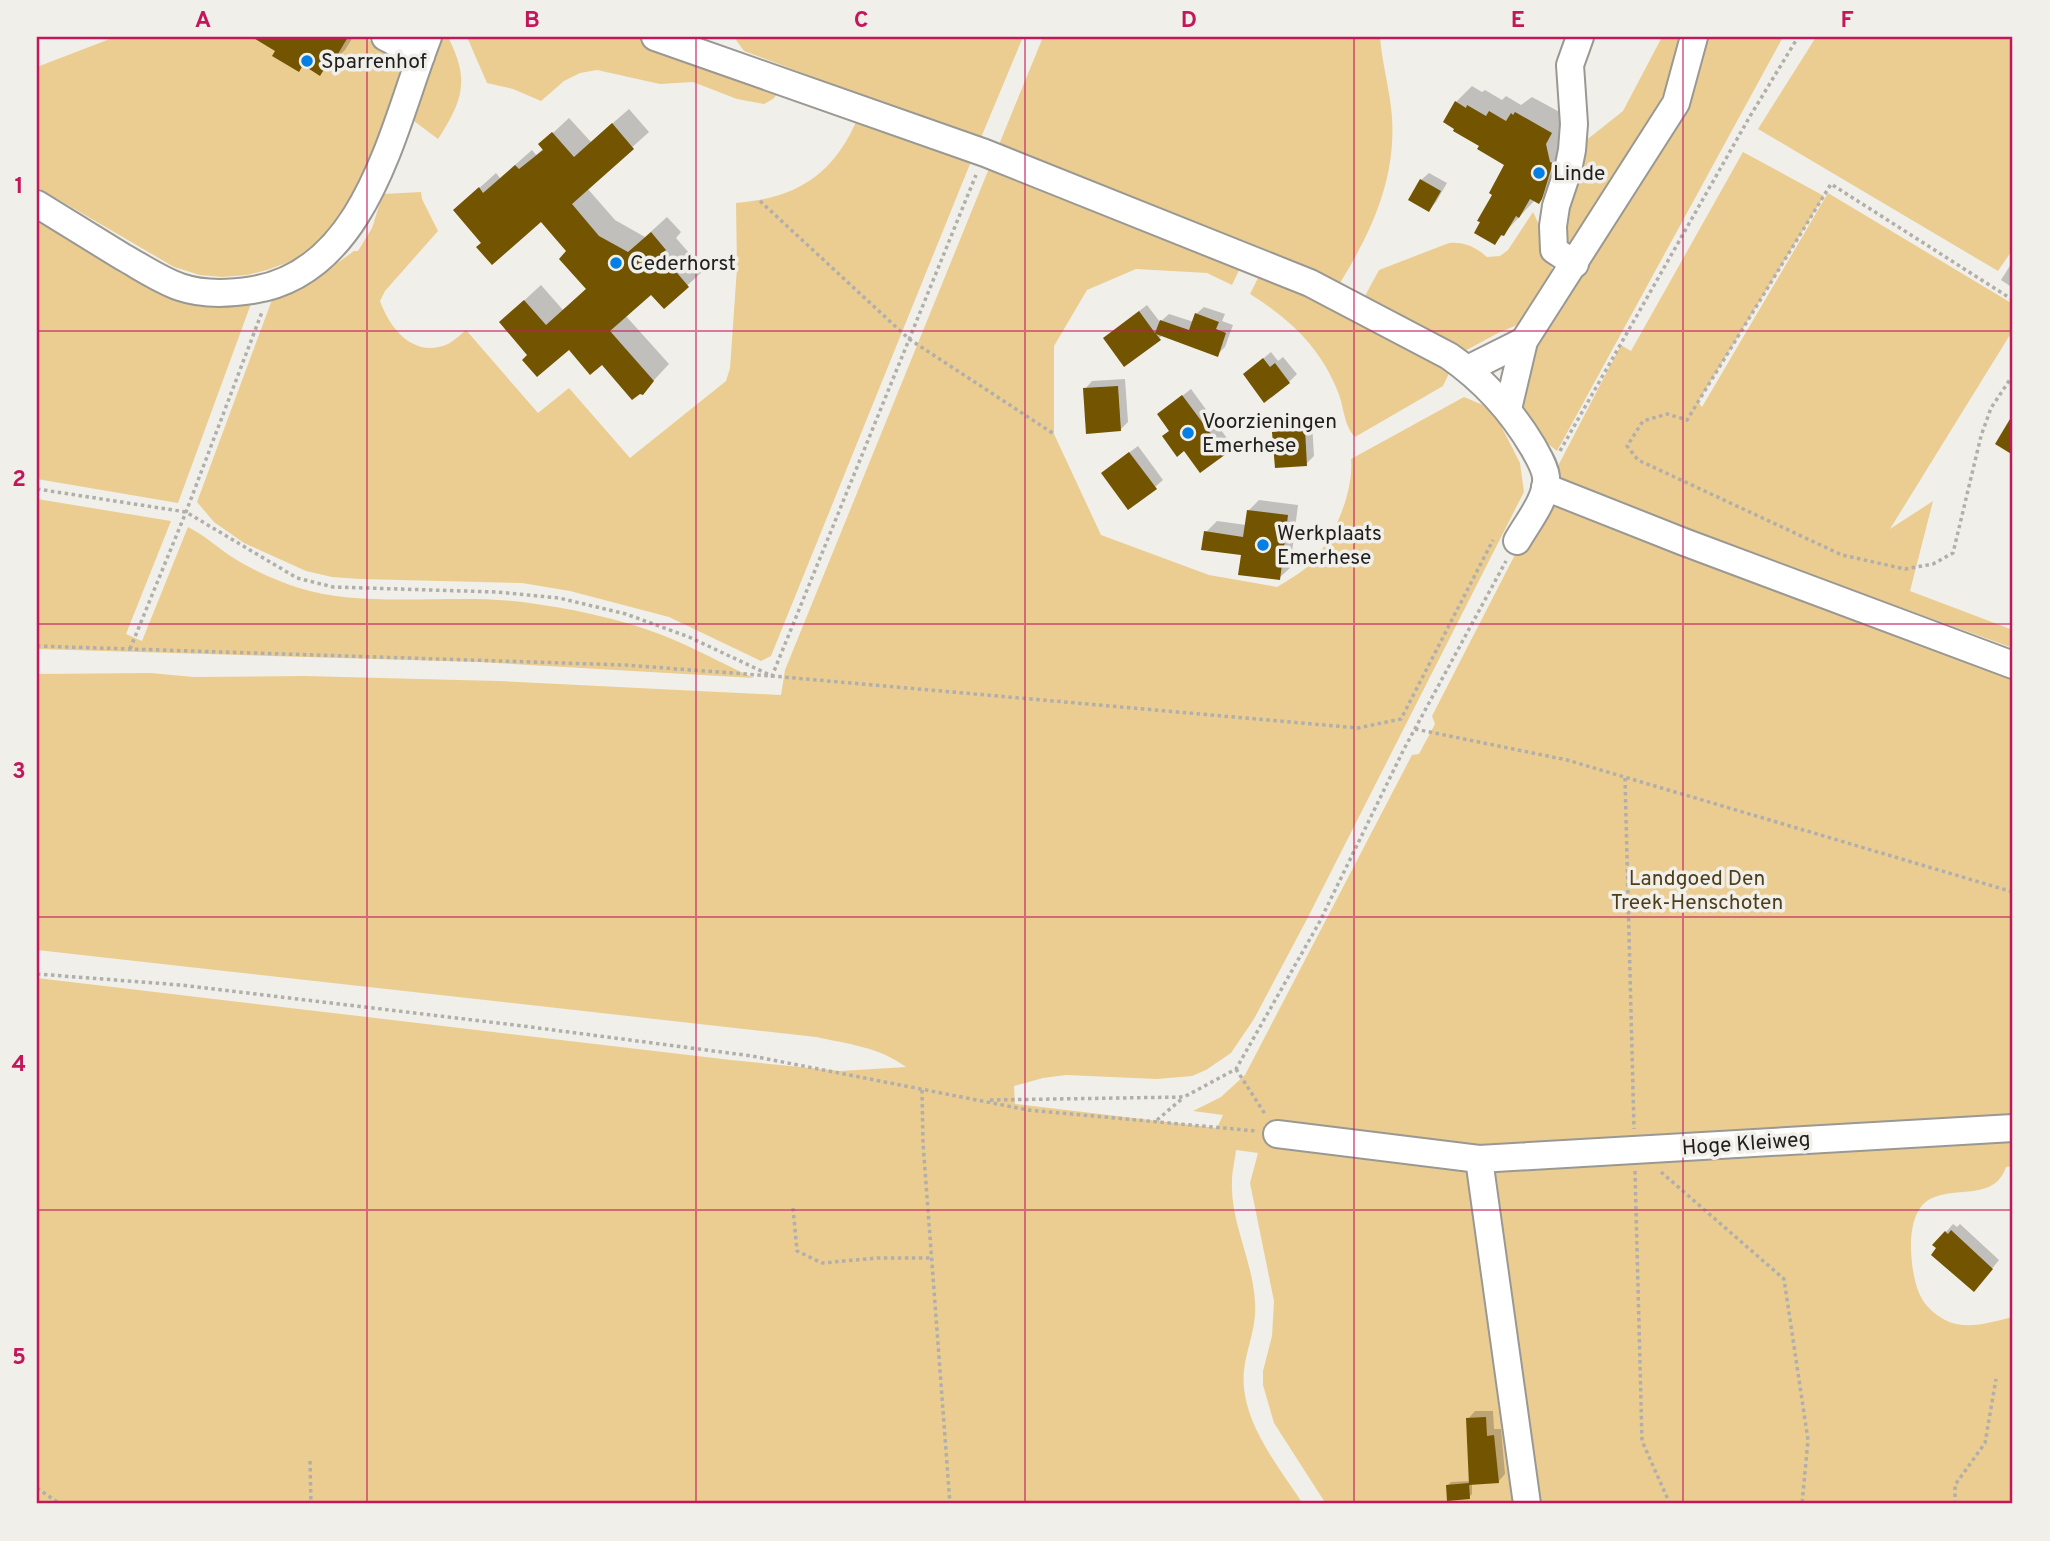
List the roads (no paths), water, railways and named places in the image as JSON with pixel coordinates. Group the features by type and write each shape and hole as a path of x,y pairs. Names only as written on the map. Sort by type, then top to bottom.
{"street":[{"path":"37,204 178,286 208,293 271,287 302,271 330,249 354,220 377,179 424,46 385,37"},
{"path":"655,37 985,153 1310,283 1449,356 1468,369 1508,409 1536,453 1545,482 1684,542 2013,664"},
{"path":"1575,264 1554,250 1553,226 1572,150 1574,124 1570,65 1580,37"},
{"path":"1508,409 1524,341 1676,103 1694,37"},
{"path":"1468,369 1524,341"},
{"path":"1505,540 1545,482"},
{"name":"Hoge Kleiweg","path":"1277,1134 1479,1159 2013,1128"},
{"path":"1479,1159 1527,1504"}],"place":[{"name":"Sparrenhof","path":"307,61"},
{"name":"Linde","path":"1539,173"},
{"name":"Cederhorst","path":"616,263"},
{"name":"Voorzieningen Emerhese","path":"1188,433"},
{"name":"Werkplaats Emerhese","path":"1263,545"}],"park label":[{"name":"Landgoed Den Treek-Henschoten","path":"1697,890"}]}
